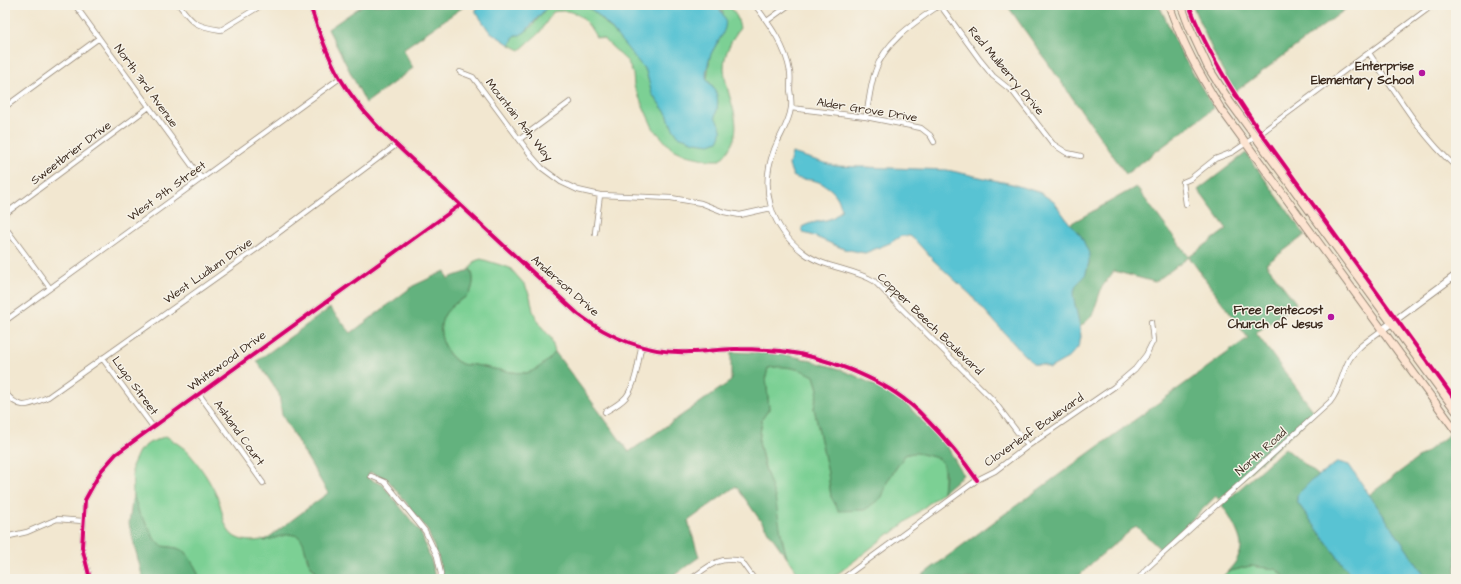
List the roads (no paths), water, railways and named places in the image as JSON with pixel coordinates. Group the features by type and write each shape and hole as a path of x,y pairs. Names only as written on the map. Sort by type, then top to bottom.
{"main road":[{"path":"1169,5 1177,29 1197,70 1221,109 1456,431"},
{"path":"1181,5 1208,67 1230,102 1391,324 1456,409"}],"street":[{"name":"North 3rd Avenue","path":"75,5 201,178"},
{"path":"179,5 190,20 197,25 221,30 262,5"},
{"name":"Anderson Drive","path":"310,5 317,27 340,78 371,118 396,145 460,205 578,314 592,324 611,335 641,348 667,352 690,352 737,348 782,351 802,355 850,370 884,386 909,403 960,455 977,480"},
{"name":"Copper Beech Boulevard","path":"755,5 767,21 781,46 790,72 791,108 787,124 774,150 768,171 767,188 771,208 780,229 790,242 805,254 821,262 866,276 874,281 992,400 1028,446"},
{"path":"767,21 789,5"},
{"path":"866,117 875,72 880,59 887,49 909,27 940,5"},
{"name":"Red Mulberry Drive","path":"940,5 993,76 1013,92 1053,144 1067,154 1081,156"},
{"path":"1186,204 1183,182 1190,179 1216,159 1233,152 1246,143 1433,5"},
{"path":"5,107 99,38"},
{"path":"1369,53 1425,136 1440,153 1456,167"},
{"name":"Mountain Ash Way","path":"460,72 473,77 533,158 551,175 561,182 578,190 600,195 671,198 701,203 724,212 740,216 771,208"},
{"name":"West 9th Street","path":"5,321 340,78"},
{"path":"520,139 570,102"},
{"name":"Sweetbrier Drive","path":"5,214 149,107"},
{"name":"Alder Grove Drive","path":"791,108 866,117 921,128 930,135 934,142"},
{"name":"West Ludlum Drive","path":"5,392 9,398 20,405 27,406 48,397 258,248 396,145"},
{"path":"595,233 600,195"},
{"name":"Whitewood Drive","path":"90,579 82,547 85,500 101,471 116,454 460,205"},
{"path":"5,227 50,288"},
{"path":"1382,330 1456,275"},
{"name":"Cloverleaf Boulevard","path":"842,579 977,480 995,471 1028,446 1114,387 1135,369 1146,355 1153,341 1151,322"},
{"name":"North Road","path":"1138,579 1146,569 1330,402 1337,394 1349,361 1364,344 1382,330"},
{"path":"605,412 625,397 631,388 641,348"},
{"name":"Lugo Street","path":"102,358 152,427"},
{"name":"Ashland Court","path":"199,394 263,483"},
{"path":"371,476 386,482 424,531 437,556 441,574 440,579"},
{"path":"5,537 27,532 57,519 83,520"},
{"path":"691,579 717,561 730,558 741,561 754,579"}],"water":[{"path":"485,5 549,5 525,32 520,35 515,35 510,45 489,31 476,12 476,9"},
{"path":"585,5 715,5 722,13 725,21 725,28 710,56 706,77 713,86 718,98 718,106 715,117 720,127 721,134 718,141 710,144 695,142 678,136 672,127 667,114 652,94 646,71 609,26 596,13"},
{"path":"792,153 835,166 947,170 1012,184 1041,193 1054,202 1081,236 1089,253 1089,262 1085,276 1076,285 1073,296 1081,337 1078,347 1068,358 1050,368 1043,365 1034,364 1023,354 971,295 932,259 910,236 901,236 890,243 865,253 844,249 803,233 802,227 833,217 842,209 835,194 822,183 799,179 793,176 789,165"},
{"path":"1338,462 1349,465 1427,579 1354,579 1297,502 1297,495 1311,481"}],"place":[{"name":"Enterprise Elementary School","path":"1422,73"},
{"name":"Free Pentecost Church of Jesus","path":"1331,317"}]}
